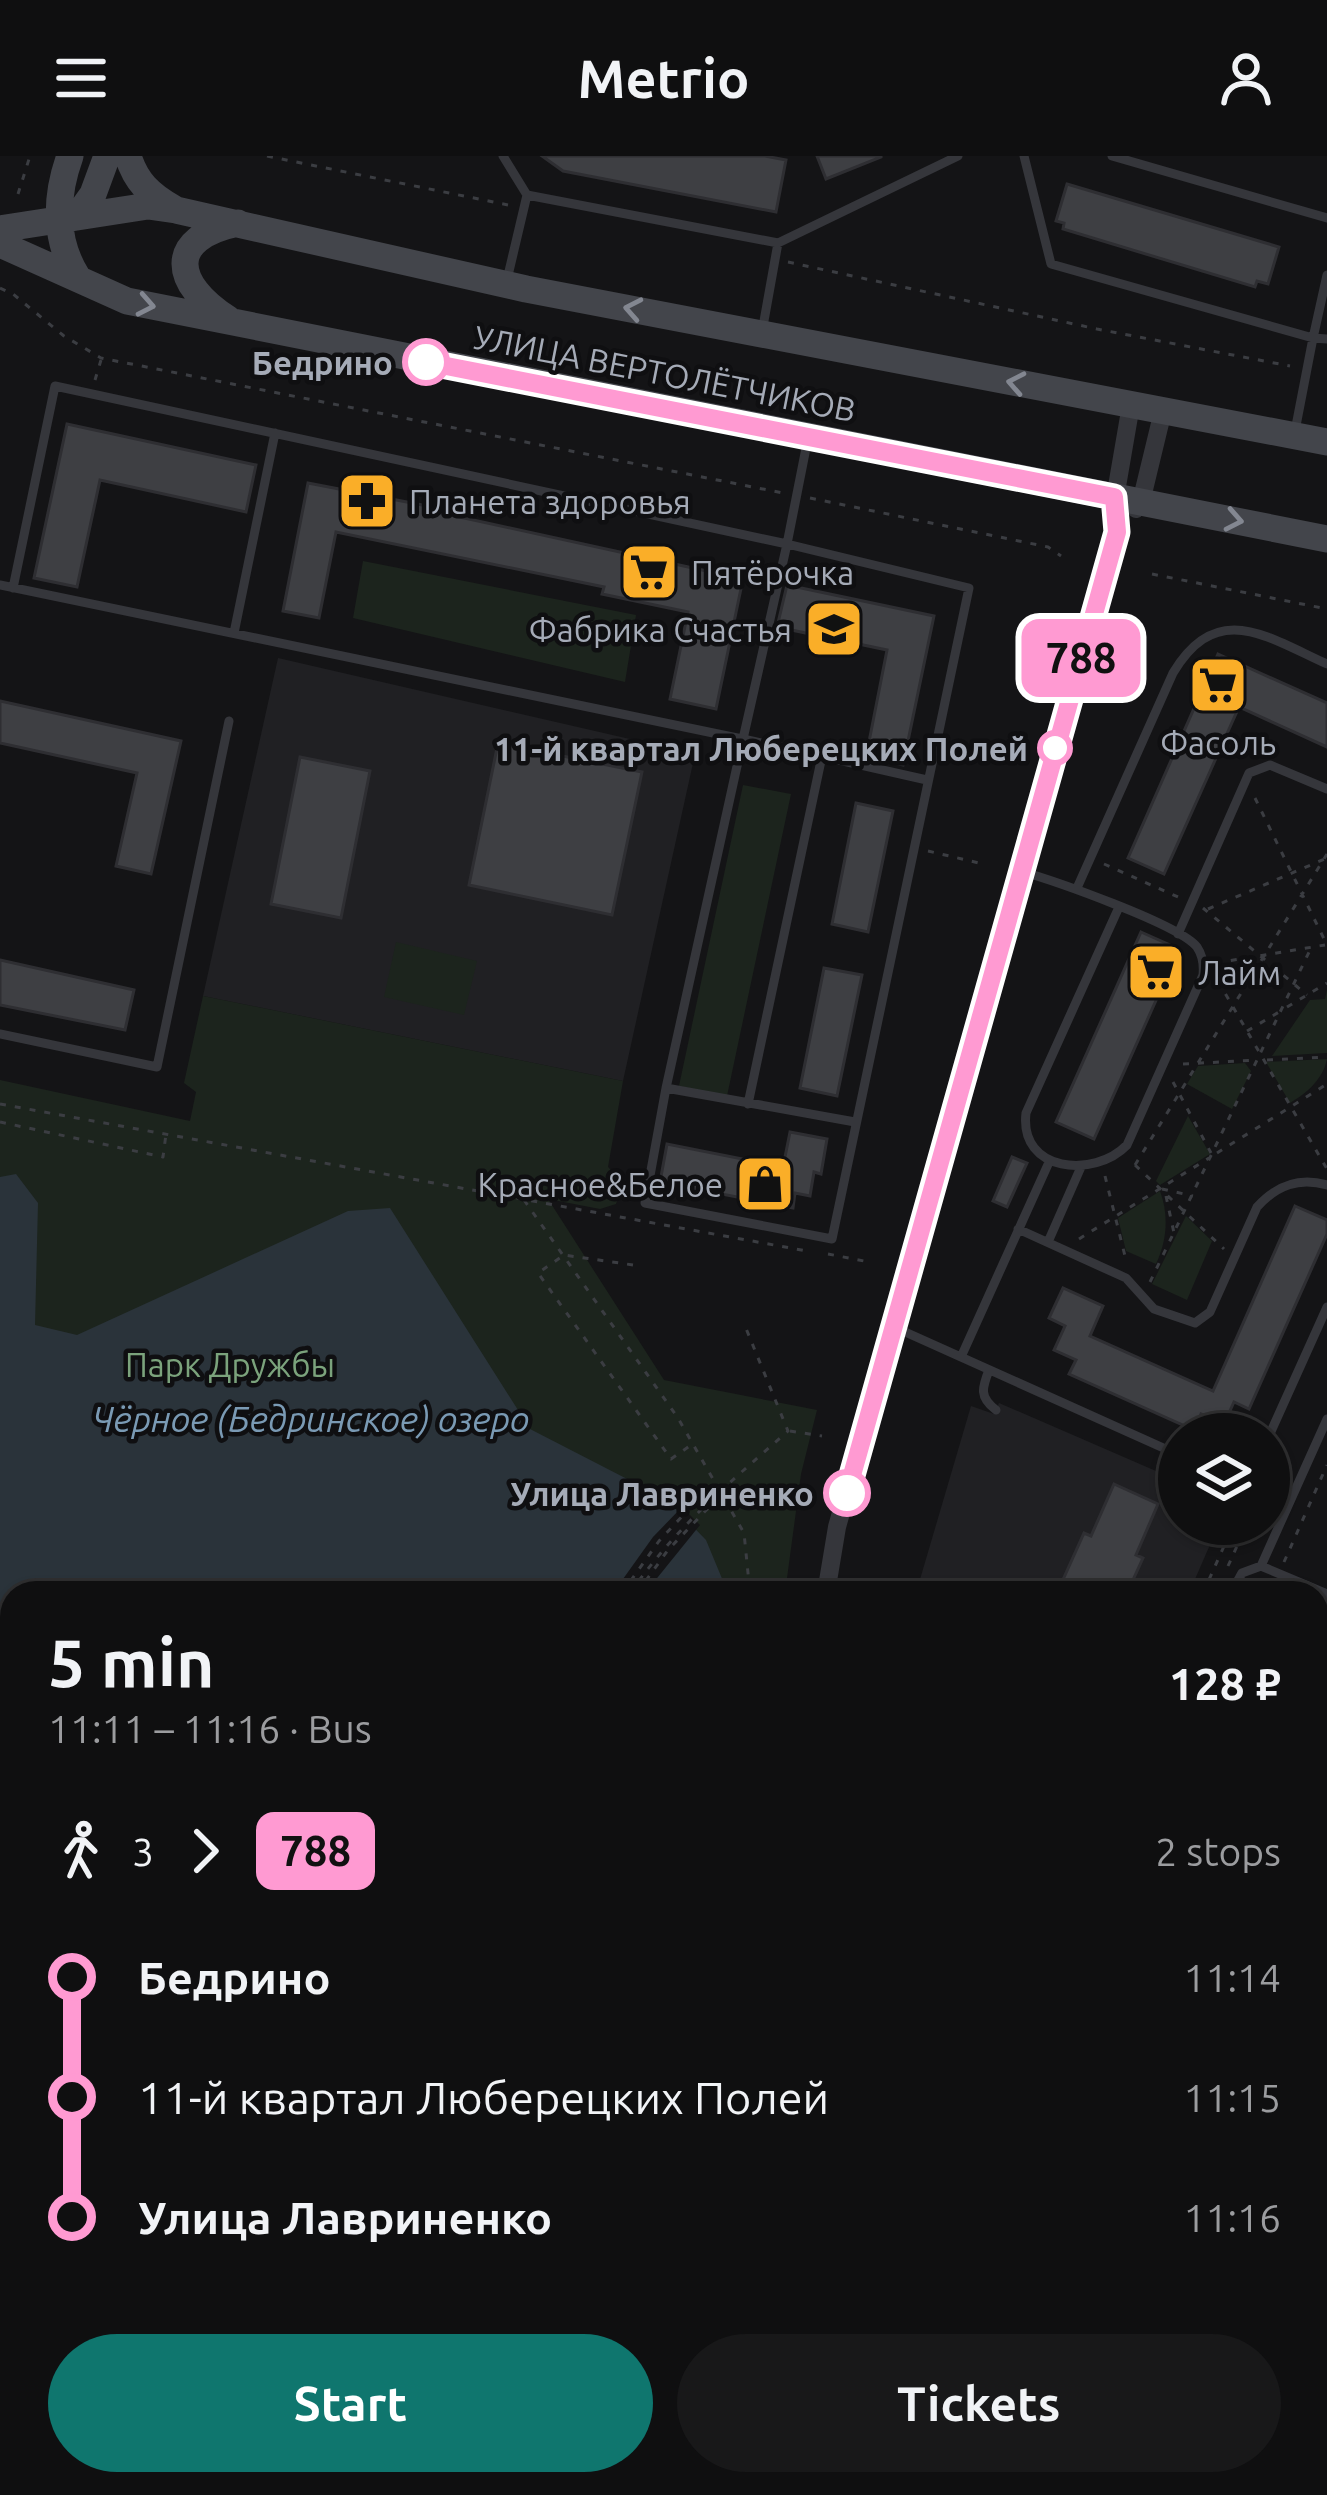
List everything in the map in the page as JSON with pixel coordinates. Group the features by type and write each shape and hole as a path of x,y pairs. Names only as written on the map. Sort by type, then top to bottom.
{"main road":[{"path":"70,156 66,260 78,278"},
{"path":"68,218 93,194 107,156"},
{"path":"128,156 151,196 176,210"},
{"name":"УЛИЦА ВЕРТОЛЁТЧИКОВ","path":"0,229 148,206 176,210 506,284 1327,442"},
{"path":"231,322 193,290 184,265 195,240 238,223"},
{"name":"УЛИЦА ВЕРТОЛЁТЧИКОВ","path":"0,244 118,299 1327,539"}],"street":[{"path":"1128,500 1131,405"},
{"path":"828,1581 837,1527 1117,532 1163,411"}],"lane":[{"path":"503,156 527,195 778,243 958,156"},
{"path":"1024,156 1051,264 1327,339"},
{"path":"1112,156 1327,218"},
{"path":"506,284 527,195"},
{"path":"762,334 778,243"},
{"path":"1294,436 1327,275"},
{"path":"13,588 55,386 787,544 969,588 832,1239 645,1203 666,1088 787,544 808,438"},
{"path":"234,633 274,433"},
{"path":"0,585 927,780"},
{"path":"1077,888 1173,674 1195,644 1222,630 1249,629 1327,664"},
{"path":"0,1034 157,1067 229,721"},
{"path":"748,1104 821,757"},
{"path":"1178,934 1255,768 1270,765 1327,789"},
{"path":"1020,871 1077,888 1119,907 1178,934 1196,947 1206,964 1127,1144 1102,1162 1068,1167 1050,1160 1028,1139 1026,1113 1119,907"},
{"path":"666,1088 855,1122"},
{"path":"962,1357 1050,1160"},
{"path":"1048,1242 1082,1167"},
{"path":"1018,1229 1132,1283 1142,1299 1183,1322 1199,1322 1210,1312 1257,1207 1290,1183 1324,1184 1327,1168"},
{"path":"1279,1413 1327,1306"},
{"path":"894,1327 1158,1446"},
{"path":"989,1370 981,1390 985,1402 996,1410"},
{"path":"1290,1502 1327,1419"},
{"path":"1261,1566 1271,1545"},
{"path":"1238,1581 1242,1573 1261,1566 1297,1581"}],"path":[{"path":"17,194 30,156"},
{"path":"267,156 523,208"},
{"path":"774,259 1307,369"},
{"path":"0,288 101,358 1048,547 1061,556"},
{"path":"91,394 101,358"},
{"path":"1152,574 1327,609"},
{"path":"1246,780 1327,945 1206,964 1327,1168"},
{"path":"913,848 979,863"},
{"path":"1207,910 1326,857"},
{"path":"1234,1258 1135,1165 1326,857"},
{"path":"1090,858 1207,910 1307,995"},
{"path":"1142,1299 1262,1059 1311,948"},
{"path":"1247,1031 1327,983"},
{"path":"1213,1155 1163,1065 1327,1057"},
{"path":"1063,1249 1327,1084"},
{"path":"0,1104 805,1250"},
{"path":"0,1122 163,1156 166,1133"},
{"path":"1102,1162 1132,1283"},
{"path":"1160,1189 1193,1196"},
{"path":"1166,1194 1174,1234"},
{"path":"523,1199 693,1444 744,1533 749,1581"},
{"path":"828,1254 869,1262"},
{"path":"633,1265 564,1255 538,1273 671,1459 693,1444"},
{"path":"745,1326 788,1431"},
{"path":"788,1431 822,1436"},
{"path":"641,1581 664,1545 707,1499 788,1431"},
{"path":"1279,1573 1327,1465"},
{"path":"631,1581 659,1541 703,1494 707,1499"},
{"path":"1208,1581 1224,1545"},
{"path":"1226,1572 1238,1545"}],"shaded area":[{"path":"278,658 695,754 623,1081 203,996"},
{"path":"999,1403 1158,1472 1158,1545 1210,1545 1194,1581 920,1581 971,1406 994,1414"}],"green space":[{"path":"363,561 636,615 625,682 353,618"},
{"path":"743,785 791,794 727,1096 679,1086"},
{"path":"396,942 477,961 464,1015 384,997"},
{"path":"1327,990 1327,1053 1272,1056 1310,1000 1325,999"},
{"name":"Парк Дружбы","path":"203,996 623,1081 608,1167 623,1182 616,1204 600,1209 548,1199 664,1380 817,1410 801,1474 787,1581 0,1581 0,1080 190,1121 196,1092 184,1083"},
{"path":"1327,1059 1313,1085 1290,1103 1266,1062"},
{"path":"1245,1063 1251,1071 1232,1109 1187,1084 1198,1066"},
{"path":"1188,1116 1210,1154 1160,1185 1156,1181"},
{"path":"1160,1191 1166,1228 1156,1264 1126,1251 1118,1218"},
{"path":"1186,1216 1212,1241 1187,1300 1152,1284"}],"water":[{"name":"Чёрное (Бедринское) озеро","path":"16,1174 38,1203 35,1325 77,1335 348,1211 390,1208 530,1429 666,1499 706,1540 723,1581 0,1581 0,1177"}],"pier":[{"path":"682,1507 700,1525 655,1581 622,1581"}],"building":[{"path":"542,156 765,156 786,160 776,212 563,171"},
{"path":"817,156 881,156 881,157 826,179"},
{"path":"1067,184 1279,247 1268,284 1257,281 1255,287 1063,229 1064,223 1056,221"},
{"path":"67,424 256,465 246,512 100,480 77,587 34,578"},
{"path":"308,483 438,508 437,512 743,579 716,709 670,699 688,612 602,594 604,587 336,532 319,618 283,611"},
{"path":"787,585 934,616 903,765 866,757 887,650 777,627"},
{"path":"1218,654 1327,703 1327,747 1239,707 1164,874 1128,858"},
{"path":"0,701 181,741 151,874 116,866 137,773 0,743"},
{"path":"498,743 642,772 612,915 469,885"},
{"path":"300,757 370,771 341,918 271,904"},
{"path":"856,803 893,811 868,932 832,924"},
{"path":"1141,932 1179,949 1094,1139 1056,1122"},
{"path":"0,960 134,990 125,1030 0,1005"},
{"path":"824,968 862,975 837,1096 800,1088"},
{"path":"790,1132 827,1139 821,1174 814,1172 810,1196 795,1193 793,1208 660,1182 667,1144 783,1167"},
{"path":"1012,1157 1027,1163 1007,1207 993,1201"},
{"path":"1295,1206 1327,1220 1327,1234 1249,1409 1234,1402 1229,1413 1158,1414 1069,1374 1076,1360 1054,1350 1065,1326 1049,1318 1063,1288 1103,1306 1090,1336 1213,1391"},
{"path":"1114,1484 1158,1504 1136,1555 1143,1558 1132,1581 1062,1581 1084,1533 1091,1536"}],"bus line":[{"name":"788","path":"426,362 1114,497 1117,532 847,1493"}],"place":[{"name":"Бедрино","path":"426,362"},
{"name":"Планета здоровья","path":"367,501"},
{"name":"Пятёрочка","path":"649,572"},
{"name":"Фабрика Счастья","path":"834,629"},
{"name":"Фасоль","path":"1218,685"},
{"name":"11-й квартал Люберецких Полей","path":"1055,748"},
{"name":"Лайм","path":"1156,972"},
{"name":"Красное&Белое","path":"765,1184"},
{"name":"Улица Лавриненко","path":"847,1493"}]}
